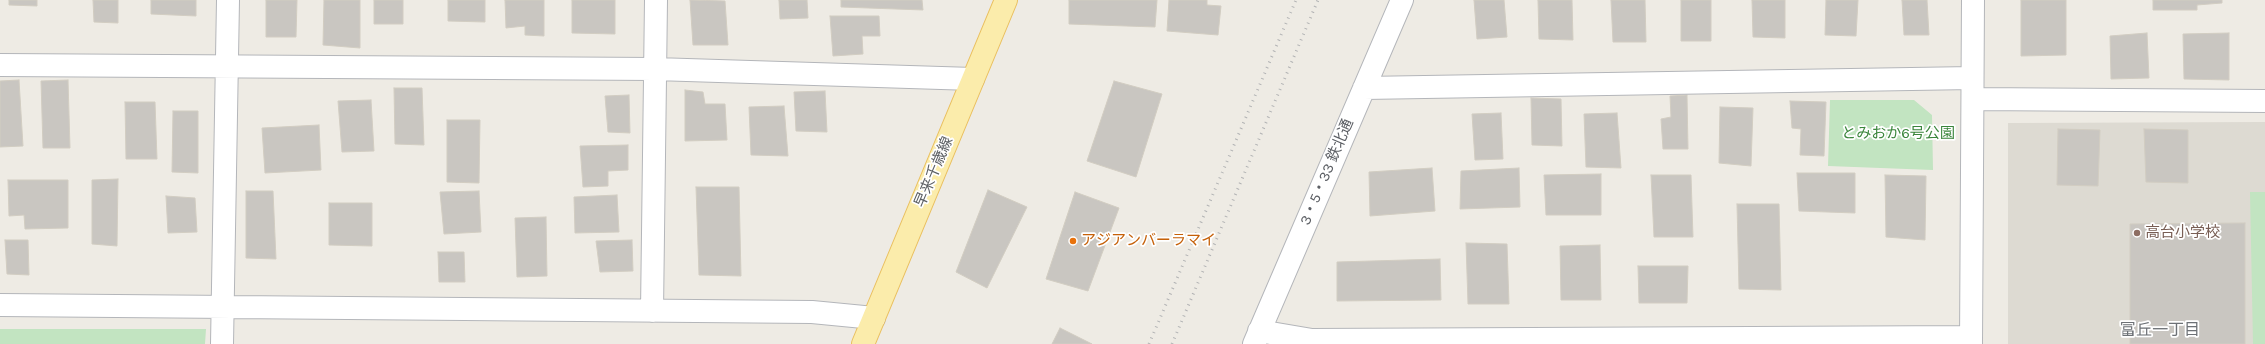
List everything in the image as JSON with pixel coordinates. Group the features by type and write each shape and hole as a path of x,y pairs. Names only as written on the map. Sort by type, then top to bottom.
{"main road":[{"name":"早来千歳線","path":"863,344 1006,0"}],"street":[{"path":"222,344 221,305 228,0"},
{"path":"652,311 656,0"},
{"name":"3・5・33 鉄北通","path":"1256,338 1402,0"},
{"path":"1256,338 1312,340 1496,341 1971,341 1973,0"},
{"path":"0,65 655,69 973,79"},
{"path":"1364,88 1973,89 2265,101"},
{"path":"0,304 812,312 874,318"}],"shaded area":[{"name":"高台小学校","path":"2265,122 2265,344 2008,344 2008,123"}],"green space":[{"name":"とみおか6号公園","path":"1830,100 1914,100 1932,115 1933,170 1828,166"},
{"path":"2250,192 2265,192 2265,344 2253,344"},
{"path":"0,329 206,329 205,344 0,344"}],"building":[{"path":"9,0 37,0 37,6 9,5"},
{"path":"93,0 118,0 118,23 94,22"},
{"path":"151,0 196,0 196,16 151,14"},
{"path":"266,0 297,0 296,37 266,37"},
{"path":"324,0 360,0 360,48 323,45"},
{"path":"374,0 403,0 403,24 374,24"},
{"path":"448,0 485,0 485,22 448,21"},
{"path":"505,0 544,0 544,36 525,35 525,26 506,28"},
{"path":"572,0 615,0 615,34 572,33"},
{"path":"690,0 725,1 728,45 693,45"},
{"path":"779,0 807,0 808,18 780,19"},
{"path":"841,0 922,0 923,10 841,7"},
{"path":"1069,0 1157,0 1155,27 1069,24"},
{"path":"1169,0 1207,0 1207,5 1221,6 1218,35 1167,31"},
{"path":"1474,0 1504,0 1507,37 1477,39"},
{"path":"1538,0 1572,0 1573,40 1539,39"},
{"path":"1611,0 1645,0 1646,42 1613,42"},
{"path":"1681,0 1711,0 1711,41 1681,41"},
{"path":"1752,0 1785,0 1785,38 1753,37"},
{"path":"1826,0 1858,0 1856,36 1825,35"},
{"path":"1902,0 1927,0 1929,35 1904,35"},
{"path":"2021,0 2066,0 2066,55 2021,56"},
{"path":"2153,0 2222,0 2222,3 2197,5 2197,10 2153,10"},
{"path":"830,16 879,16 880,36 862,36 863,54 833,56"},
{"path":"2147,33 2149,78 2111,79 2110,36"},
{"path":"2229,33 2229,80 2184,79 2183,34"},
{"path":"19,80 23,146 0,147 0,81"},
{"path":"68,80 70,148 43,148 41,81"},
{"path":"1114,81 1162,94 1136,177 1087,161"},
{"path":"394,88 422,88 424,145 395,144"},
{"path":"685,90 703,92 705,104 725,104 727,140 685,141"},
{"path":"825,91 827,132 796,131 794,92"},
{"path":"629,95 630,133 608,132 605,96"},
{"path":"1687,95 1688,149 1663,149 1661,119 1671,117 1670,96"},
{"path":"1531,98 1561,99 1562,146 1532,145"},
{"path":"371,100 374,151 342,152 338,101"},
{"path":"1790,101 1826,102 1824,156 1800,155 1801,129 1792,128"},
{"path":"125,102 155,102 157,159 126,159"},
{"path":"784,106 788,156 751,155 749,107"},
{"path":"1720,107 1753,108 1751,166 1719,163"},
{"path":"173,111 198,111 198,173 172,172"},
{"path":"1501,113 1503,159 1475,160 1472,114"},
{"path":"1617,113 1621,168 1586,167 1584,114"},
{"path":"447,120 480,120 479,183 447,182"},
{"path":"319,125 321,170 265,173 262,128"},
{"path":"2058,129 2100,130 2098,186 2057,185"},
{"path":"2144,129 2188,130 2188,183 2146,182"},
{"path":"628,145 628,170 608,171 608,186 583,187 580,146"},
{"path":"1432,168 1435,211 1370,216 1369,172"},
{"path":"1519,168 1520,207 1460,209 1461,171"},
{"path":"1797,173 1855,173 1855,213 1799,211"},
{"path":"1601,174 1601,215 1546,215 1544,175"},
{"path":"1651,175 1691,175 1693,237 1654,237"},
{"path":"1885,175 1926,176 1925,240 1886,237"},
{"path":"118,179 117,246 92,244 92,180"},
{"path":"8,180 68,180 68,228 25,229 24,215 9,216"},
{"path":"696,187 739,187 741,276 699,275"},
{"path":"988,190 1027,207 987,288 956,272"},
{"path":"246,191 273,191 276,259 246,258"},
{"path":"479,191 481,232 444,234 440,192"},
{"path":"1075,192 1119,208 1088,291 1046,279"},
{"path":"617,195 619,232 575,233 574,197"},
{"path":"166,196 195,198 197,232 168,233"},
{"path":"329,203 372,203 372,246 329,245"},
{"path":"1737,204 1779,204 1781,290 1739,289"},
{"path":"546,217 547,276 517,277 515,218"},
{"path":"2245,223 2245,344 2130,344 2130,224"},
{"path":"5,240 28,240 29,275 7,274"},
{"path":"632,240 633,271 600,272 596,241"},
{"path":"1466,243 1507,244 1509,304 1468,304"},
{"path":"1600,245 1601,300 1561,300 1560,246"},
{"path":"438,252 464,252 465,282 439,282"},
{"path":"1440,259 1441,300 1337,301 1337,262"},
{"path":"1638,266 1688,266 1687,303 1639,303"},
{"path":"1060,328 1092,344 1052,344"}],"railway":[{"path":"1149,344 1296,0"},
{"path":"1172,344 1318,0"}],"place":[{"name":"高台小学校","path":"2137,233"},
{"name":"アジアンバーラマイ","path":"1073,241"}],"district":[{"name":"富丘一丁目","path":"2160,330"}]}
